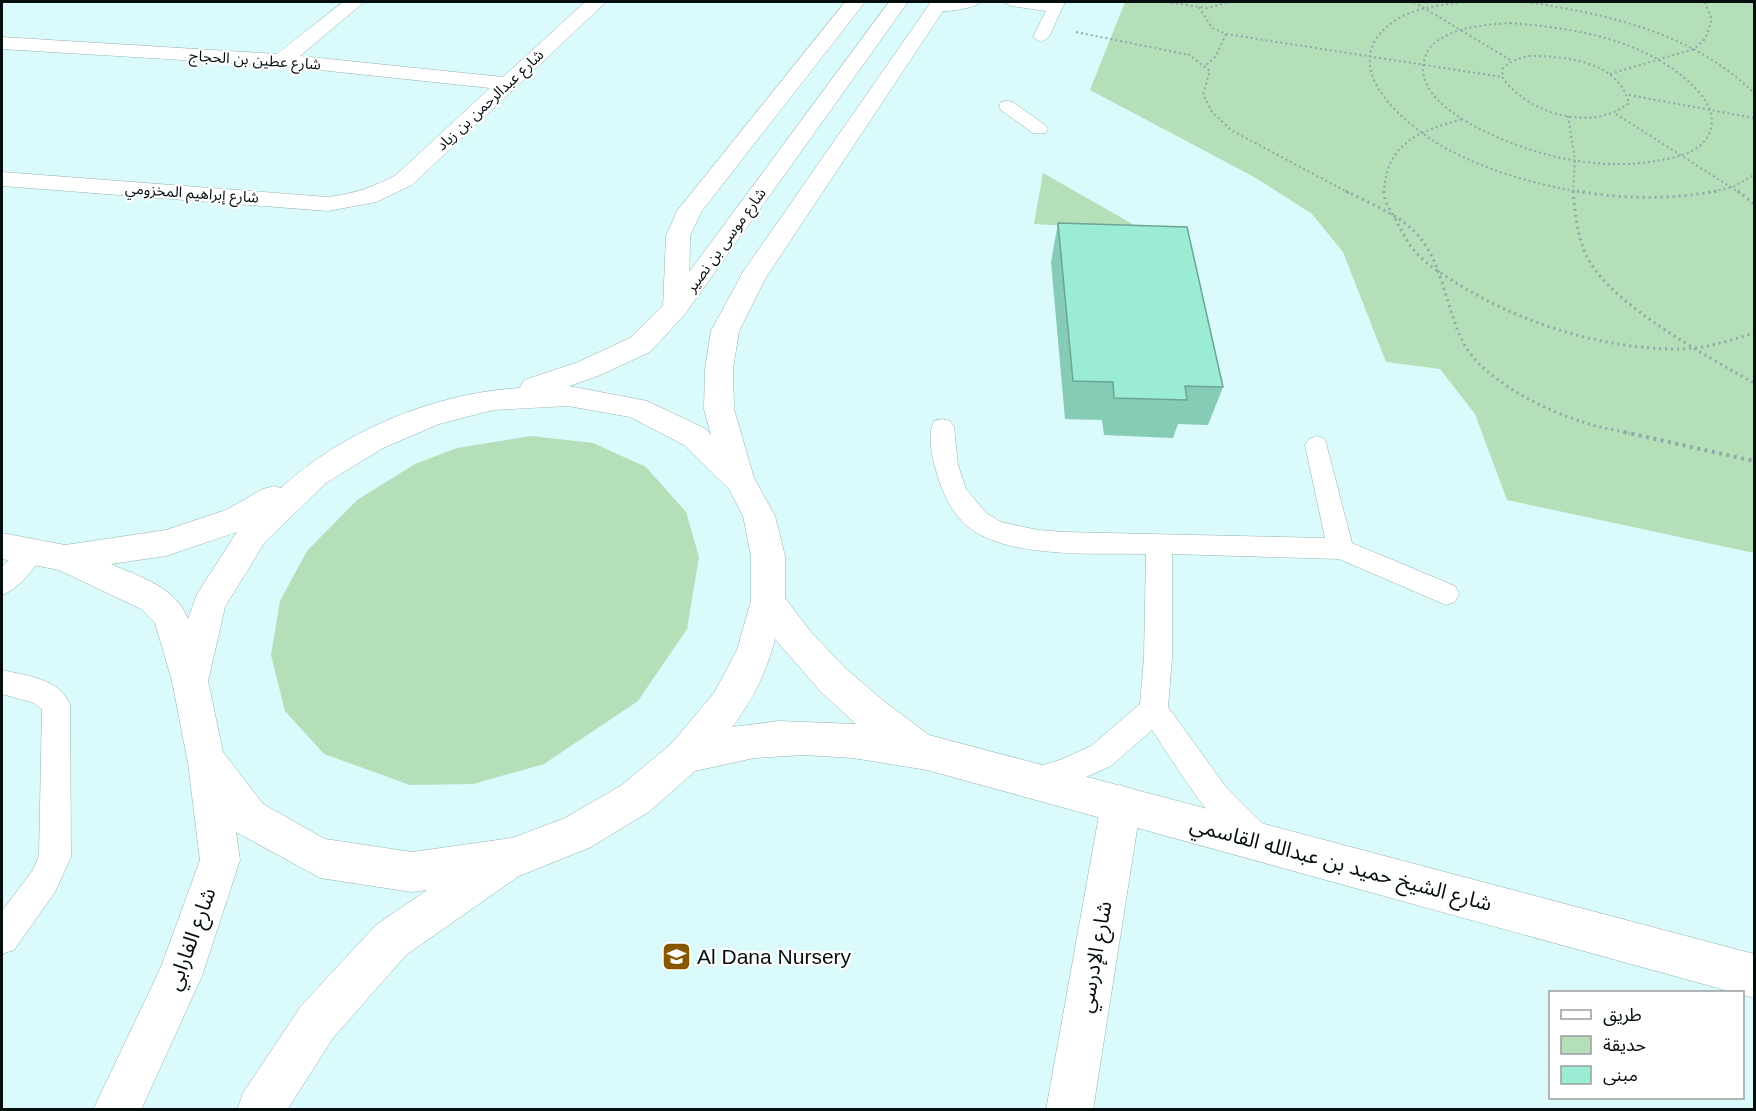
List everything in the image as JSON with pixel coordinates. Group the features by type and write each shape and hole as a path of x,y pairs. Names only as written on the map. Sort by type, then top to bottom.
{"street":[{"path":"282,60 354,2"},
{"name":"شارع عبدالرحمن بن زياد","path":"381,193 404,180 596,2"},
{"path":"676,308 678,236 689,211 855,2"},
{"name":"شارع موسى بن نصير","path":"493,400 588,369 640,345 676,308 898,2"},
{"path":"205,759 249,818 320,858 412,872 512,858 577,833 636,798 685,756 727,705 754,653 768,601 768,556 759,516 740,481 719,409 719,369 725,331 752,278 937,5"},
{"name":"شارع عطين بن الحجاج","path":"2,43 282,60 508,84"},
{"name":"شارع إبراهيم المخزومي","path":"2,179 327,204 354,202 381,193"},
{"path":"16,549 65,558 166,543 237,519 372,440 432,415 493,400 568,396 637,408 695,437 740,481"},
{"path":"190,681 209,604 253,534 315,475"},
{"name":"شارع الفارابي","path":"65,558 153,599 170,616 190,681 205,759 220,860 180,975 116,1110"},
{"name":"شارع الشيخ حميد بن عبدالله القاسمي","path":"768,601 796,641 848,696 885,725 927,752"},
{"name":"شارع الشيخ حميد بن عبدالله القاسمي","path":"685,756 732,744 829,739 878,743 927,752 1755,976"},
{"name":"شارع الإدرسي","path":"1070,1110 1121,804"},
{"path":"260,1110 317,1022 391,940 512,858"}],"lane":[{"path":"937,5 974,2"},
{"path":"1011,2 1056,5 1041,37"},
{"path":"1007,106 1039,129"},
{"path":"942,428 942,453 949,477 962,501 977,520 1005,533 1034,540 1341,549 1446,594"},
{"path":"1317,445 1341,549"},
{"path":"1159,544 1158,658 1154,710 1215,797 1260,842"},
{"path":"2,584 16,549"},
{"path":"2,682 42,692 56,704 55,857 44,881 2,938"},
{"path":"1033,781 1063,773 1101,756 1154,710"}],"path":[{"path":"1166,2 1199,7 1219,7 1229,2"},
{"path":"1414,2 1512,61"},
{"path":"1463,2 1423,8 1392,21 1376,35 1368,56 1368,72 1376,89 1393,110 1420,133 1482,165 1573,192 1624,198 1672,199 1719,192 1755,175"},
{"path":"1526,2 1552,3 1618,19 1656,32 1694,49 1722,66 1755,93"},
{"path":"1609,74 1694,49 1705,39 1712,20 1705,2"},
{"path":"1199,7 1212,28 1226,34 1502,77"},
{"path":"1510,23 1563,28 1604,38 1658,60 1698,89 1709,104 1713,120 1706,139 1691,151 1671,159 1637,164 1604,164 1575,160 1506,141 1463,119 1443,104 1429,89 1424,77 1423,64 1427,50 1433,44 1461,29 1510,23"},
{"path":"1076,32 1188,54 1206,67 1216,56 1226,34"},
{"path":"1188,54 1210,70 1203,94 1212,112 1231,130 1396,218 1422,240 1436,269 1462,343 1486,370 1524,397 1585,423 1755,461"},
{"path":"1529,56 1564,58 1588,64 1623,84 1629,95 1629,103 1615,114 1587,117 1568,116 1529,104 1510,91 1502,77 1503,68 1512,61 1529,56"},
{"path":"1629,95 1755,118"},
{"path":"1615,114 1732,186 1755,204"},
{"path":"1568,116 1575,160 1573,192 1577,227 1586,255 1601,278 1635,307 1694,348 1755,383"},
{"path":"1463,119 1420,133 1407,141 1391,157 1383,176 1384,200 1409,244 1436,269 1462,287 1501,308 1553,329 1608,342 1645,347 1694,348 1741,339 1755,333"}],"green space":[{"path":"1125,2 1754,2 1754,553 1507,500 1475,414 1440,369 1386,362 1343,252 1312,214 1256,178 1090,90"},
{"path":"1043,173 1143,230 1034,224"},
{"path":"531,436 593,443 646,467 686,512 699,557 687,629 638,701 544,764 473,784 410,785 324,754 285,711 271,655 280,601 307,551 357,500 415,464 457,448"}],"building":[{"path":"1058,223 1187,227 1223,387 1185,386 1187,400 1114,398 1113,382 1073,381"}],"place":[{"name":"Al Dana Nursery","path":"676,957"}]}
